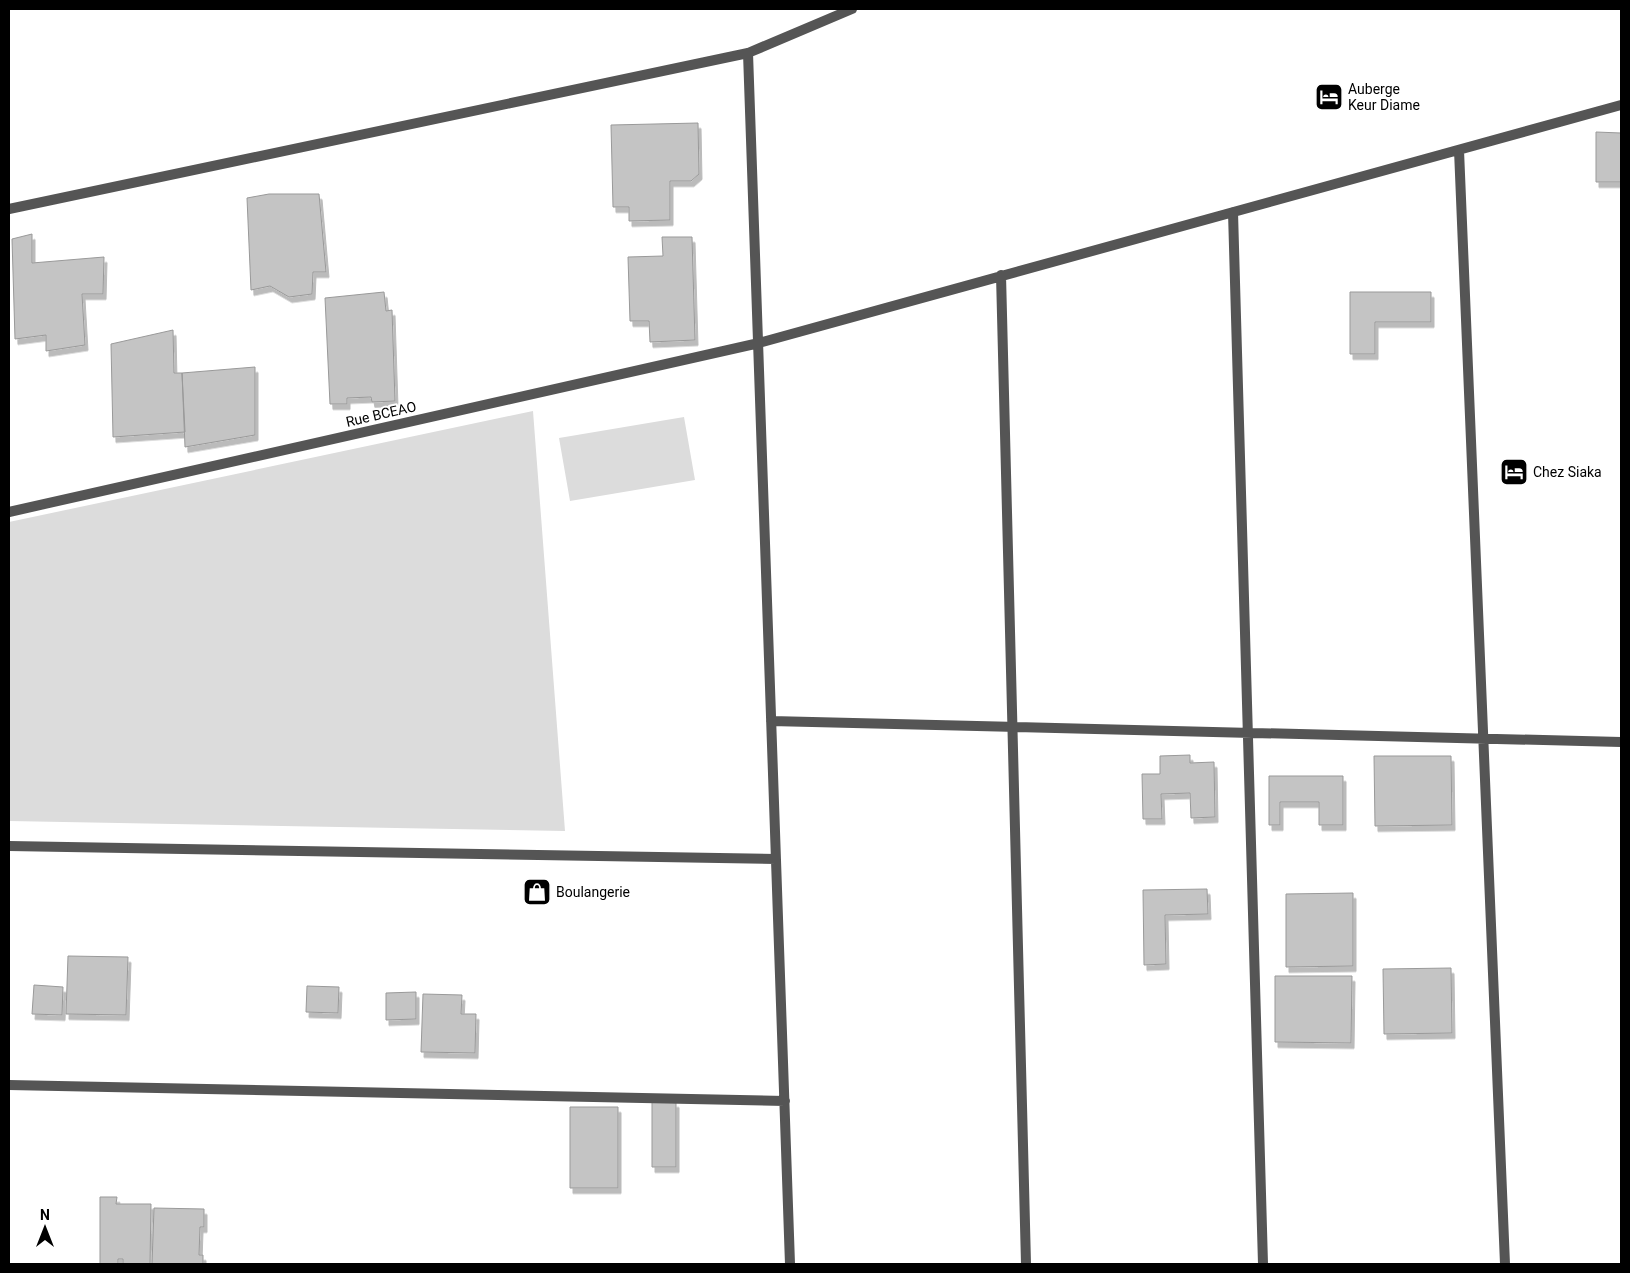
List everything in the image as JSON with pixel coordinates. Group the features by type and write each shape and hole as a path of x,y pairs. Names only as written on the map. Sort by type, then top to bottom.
{"street":[{"path":"9,209 748,53 852,9"},
{"path":"748,53 790,1264"},
{"name":"Rue BCEAO","path":"9,512 758,342 1621,105"},
{"path":"1459,150 1504,1264"},
{"path":"1233,212 1262,1264"},
{"path":"1001,276 1026,1264"},
{"path":"771,721 1621,742"},
{"path":"9,846 776,859"},
{"path":"9,1085 784,1101"}],"shaded area":[{"path":"533,411 565,831 9,821 9,522"},
{"path":"684,417 695,480 570,501 559,438"}],"building":[{"path":"698,123 699,174 691,181 670,181 670,220 629,221 629,207 613,207 611,125"},
{"path":"1596,132 1621,133 1621,182 1596,182"},
{"path":"269,194 319,194 326,272 313,272 312,294 289,297 270,286 251,290 247,198"},
{"path":"32,234 32,263 104,257 103,294 82,294 85,345 46,351 46,335 15,339 12,239"},
{"path":"662,237 692,237 695,340 650,342 649,321 630,321 628,257 663,256"},
{"path":"384,292 386,311 392,310 395,401 372,402 371,397 347,398 347,404 330,404 325,298"},
{"path":"1350,292 1431,292 1431,322 1375,322 1375,354 1350,354"},
{"path":"173,330 174,373 182,373 185,432 113,437 111,344"},
{"path":"255,367 255,435 185,447 182,373"},
{"path":"1190,755 1190,763 1214,762 1215,817 1191,818 1190,793 1161,794 1162,819 1143,819 1142,774 1160,774 1160,756"},
{"path":"1374,756 1451,756 1452,825 1375,826"},
{"path":"1269,776 1343,776 1343,825 1319,825 1319,802 1280,802 1280,825 1269,825"},
{"path":"1207,889 1208,914 1165,915 1166,964 1144,965 1143,890"},
{"path":"1353,893 1353,966 1286,967 1286,894"},
{"path":"68,956 128,957 126,1015 66,1014"},
{"path":"1451,968 1452,1033 1384,1034 1383,969"},
{"path":"1275,976 1352,976 1351,1043 1275,1042"},
{"path":"34,985 63,987 62,1015 32,1014"},
{"path":"307,986 339,987 338,1013 306,1012"},
{"path":"416,992 416,1019 386,1020 386,993"},
{"path":"423,994 462,995 461,1014 476,1014 475,1053 421,1052"},
{"path":"652,1102 676,1102 676,1167 652,1167"},
{"path":"570,1107 618,1107 618,1188 570,1188"},
{"path":"100,1197 117,1197 116,1204 151,1204 150,1264 123,1264 123,1259 118,1259 118,1264 100,1264"},
{"path":"154,1208 204,1209 204,1227 200,1227 199,1255 203,1255 203,1264 152,1264"}],"place":[{"name":"Auberge Keur Diame","path":"1329,97"},
{"name":"Chez Siaka","path":"1514,472"},
{"name":"Boulangerie","path":"537,892"}]}
